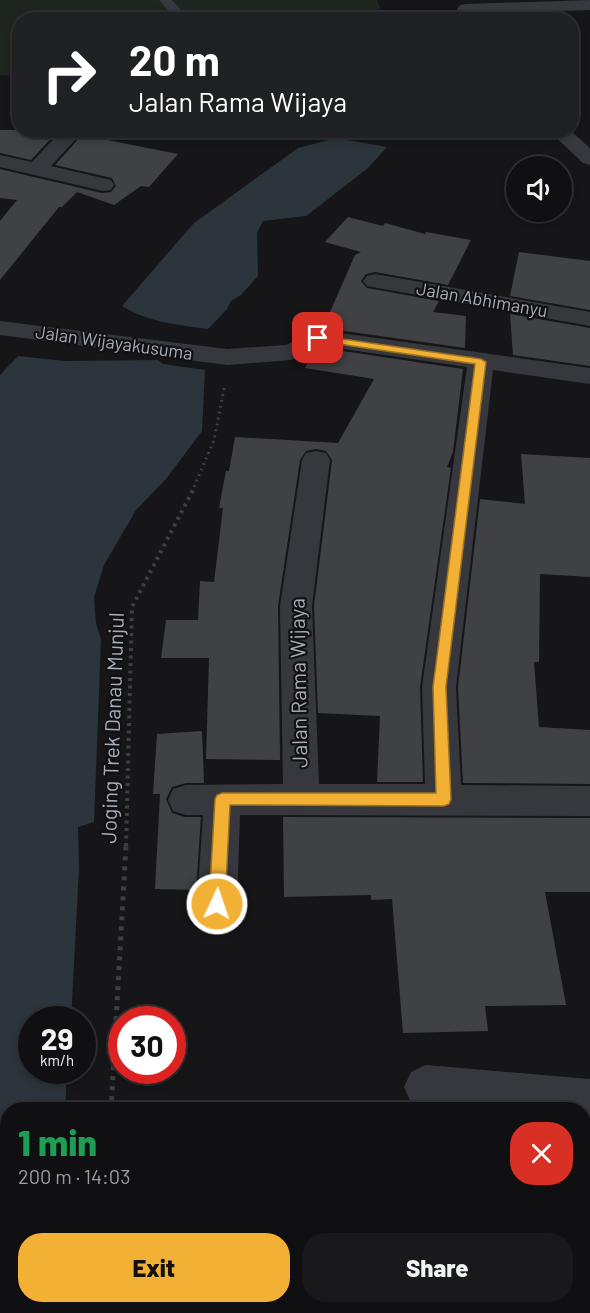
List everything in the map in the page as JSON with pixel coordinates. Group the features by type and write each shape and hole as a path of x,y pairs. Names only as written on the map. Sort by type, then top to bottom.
{"street":[{"path":"554,12 590,5"},
{"path":"467,10 506,12"},
{"path":"37,169 66,138"},
{"path":"567,138 590,159"},
{"path":"0,161 104,185"},
{"name":"Jalan Abhimanyu","path":"375,281 590,319"},
{"name":"Jalan Wijayakusuma","path":"0,328 197,355 227,357 291,352 318,338 590,376"},
{"path":"444,799 440,687 481,362"},
{"name":"Jalan Rama Wijaya","path":"301,799 296,606 316,460"},
{"path":"217,904 222,799"},
{"name":"Jalan Rama Wijaya","path":"186,800 590,801"},
{"path":"426,1087 590,1101"}],"lane":[{"path":"165,0 176,12"}],"path":[{"name":"Joging Trek Danau Munjul","path":"111,1102 125,871 132,607 193,490 213,440 230,365 197,355"}],"shaded area":[{"path":"0,0 377,0 381,12 12,12 12,76 0,75"},
{"path":"336,138 387,147 368,168 306,216 263,221 257,233 258,276 241,295 231,301 227,309 208,329 153,319 122,306 194,223 298,148"},
{"path":"18,356 65,361 158,360 163,364 205,370 202,431 166,479 136,510 104,565 94,597 96,624 101,639 94,822 78,827 79,869 72,1006 18,1006 18,1084 66,1084 65,1102 0,1102 0,375"}],"building":[{"path":"0,130 12,130 12,138 51,138 31,160 0,153"},
{"path":"79,138 97,138 178,154 149,187 141,186 114,205 77,192 62,207 59,207 0,280 0,221 17,200 0,198 0,169 102,193 111,192 116,186 112,178 55,165"},
{"path":"348,217 383,226 385,223 425,234 426,232 471,240 448,285 375,272 366,274 361,281 367,288 439,301 433,312 466,316 465,348 323,328 355,255 361,252 325,242"},
{"path":"519,252 590,261 590,310 510,296"},
{"path":"510,314 590,328 590,366 513,355"},
{"path":"323,348 463,369 453,452 447,467 451,468 420,687 423,782 377,782 380,716 318,713 314,606 332,460 326,451 316,449 306,451 300,460 278,606 280,760 206,759 209,658 161,658 166,620 198,620 200,581 214,582 223,508 219,508 235,437 338,443 374,379 305,368 312,353"},
{"path":"521,454 590,458 590,577 540,574 539,662 534,662 539,727 590,730 590,784 463,783 458,687 480,499 525,504"},
{"path":"202,731 204,783 186,783 172,787 166,799 172,813 185,817 201,817 196,890 155,889 160,794 153,794 157,734"},
{"path":"283,817 590,818 590,892 545,892 566,1005 485,1006 488,1031 403,1033 392,899 371,900 371,895 284,897"}],"route":[{"path":"217,904 222,799 444,799 440,687 481,362 318,338"}]}
